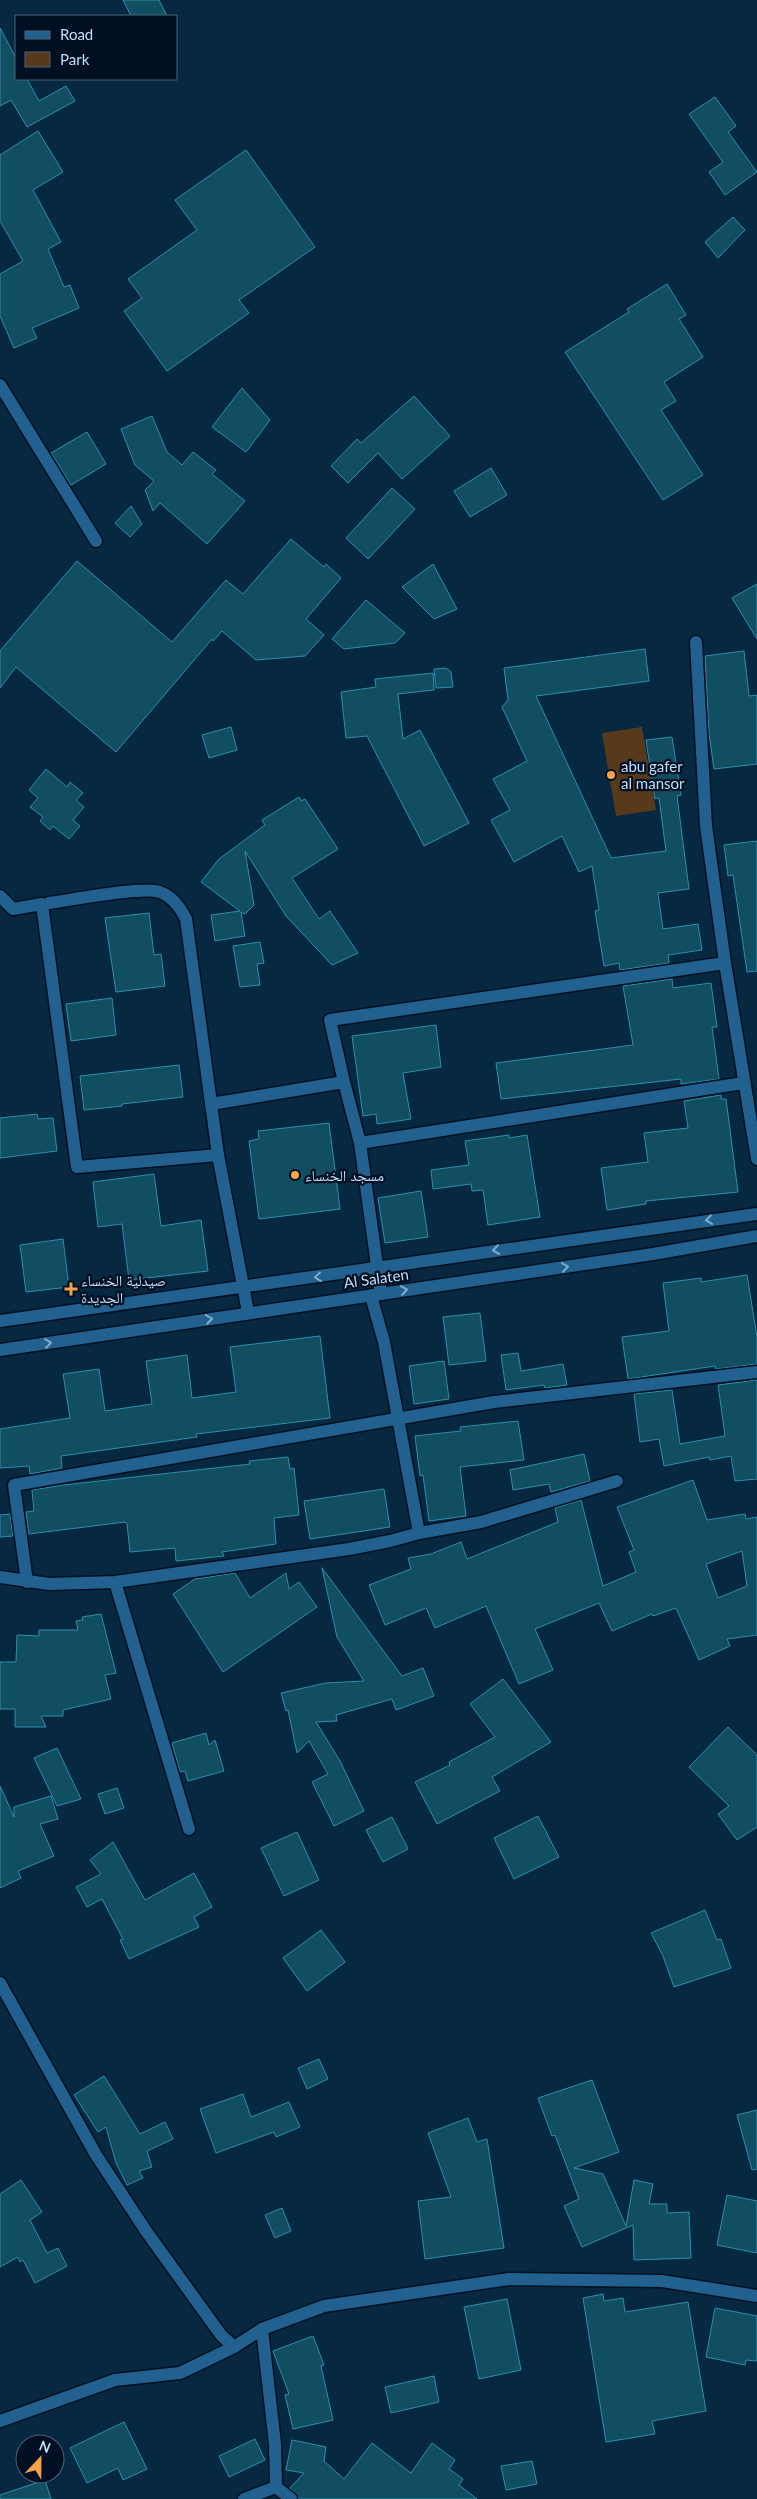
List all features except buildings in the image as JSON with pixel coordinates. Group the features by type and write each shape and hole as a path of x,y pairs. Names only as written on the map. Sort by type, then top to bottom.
{"street":[{"path":"0,385 96,541"},
{"path":"696,642 706,826 743,1083 757,1159"},
{"path":"49,903 146,890 162,893 176,903 186,919 218,1155 248,1312"},
{"path":"0,896 6,910 42,904 77,1167 218,1155"},
{"path":"419,1532 376,1295 377,1266 360,1143 330,1020 725,963"},
{"path":"211,1104 344,1082"},
{"path":"360,1143 743,1083"},
{"name":"Al Salaten","path":"0,1321 328,1276 377,1266 757,1214"},
{"name":"Al Salaten","path":"0,1350 128,1332 248,1312 376,1295 757,1236"},
{"path":"27,1582 14,1485 494,1402 757,1372"},
{"path":"0,1577 49,1584 115,1582 350,1549 390,1541 419,1532 481,1522 617,1481"},
{"path":"115,1582 189,1829"},
{"path":"0,1983 56,2080 96,2155 152,2239 222,2335 234,2347"},
{"path":"0,2421 115,2380 180,2372 234,2347 262,2329 324,2306 509,2279 662,2282 757,2296"},
{"path":"262,2329 275,2444 276,2487"},
{"path":"244,2499 276,2487"},
{"path":"276,2487 291,2499"}],"green space":[{"path":"642,727 656,810 616,816 602,733"}],"place":[{"name":"abu gafer al mansor","path":"611,775"},
{"name":"مسجد الخنساء","path":"295,1175"},
{"name":"صيدلية الخنساء الجديدة","path":"71,1289"}]}
